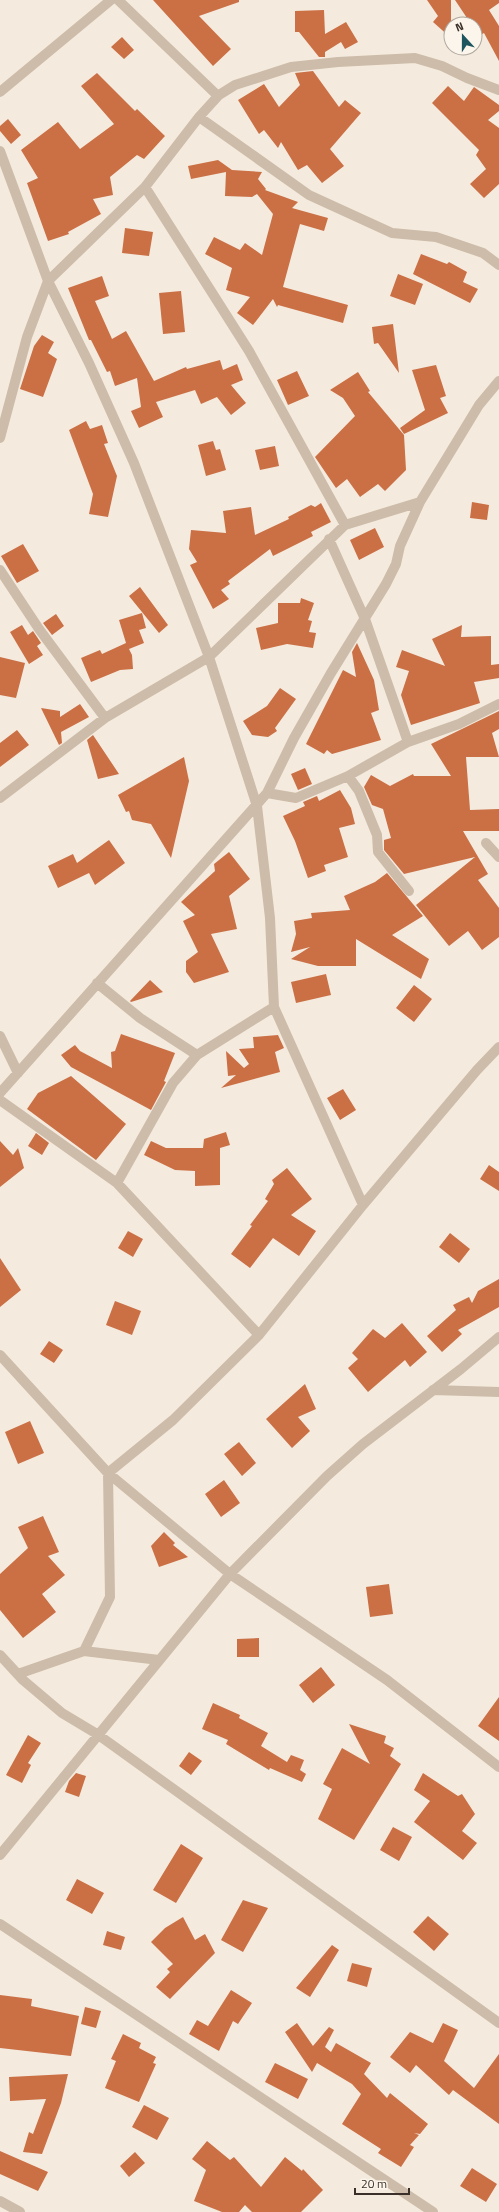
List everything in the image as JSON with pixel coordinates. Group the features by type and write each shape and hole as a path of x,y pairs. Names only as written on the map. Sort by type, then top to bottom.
{"street":[{"path":"0,92 111,0"},
{"path":"118,0 218,96"},
{"path":"0,438 28,337 48,281 144,187 199,117 218,96 235,85 291,67 415,58 442,66 466,78 499,90"},
{"path":"199,117 309,195 392,233 436,236 483,253 499,265"},
{"path":"0,151 48,281 89,363 134,463 209,657 257,806 270,918 274,1006 363,1205"},
{"path":"144,187 248,351 345,525"},
{"path":"0,1093 267,793 294,738 330,673 365,619 396,564 400,546 420,502 479,405 499,381"},
{"path":"0,798 105,718 209,657 345,525 420,502"},
{"path":"329,539 365,619 408,742"},
{"path":"0,570 39,629 105,718"},
{"path":"267,793 296,798 348,776 408,742 459,724 499,704"},
{"path":"348,776 359,791 376,835 378,852 409,891"},
{"path":"486,843 499,857"},
{"path":"97,983 140,1018 197,1055"},
{"path":"117,1183 173,1083 197,1055 274,1006"},
{"path":"0,1036 18,1073"},
{"path":"108,1473 173,1420 259,1335 363,1205 476,1070 499,1047"},
{"path":"0,1100 117,1183 259,1335"},
{"path":"0,1855 97,1734 230,1574 327,1476 363,1444 499,1337"},
{"path":"0,1355 108,1473 230,1574 387,1680 499,1767"},
{"path":"433,1390 499,1392"},
{"path":"84,1651 110,1597 108,1473"},
{"path":"18,1674 84,1651 159,1660"},
{"path":"0,1655 18,1674 62,1713 97,1734 499,2023"},
{"path":"1,1926 433,2212"},
{"path":"0,2201 20,2212"}],"building":[{"path":"153,0 239,0 239,2 199,16 231,49 213,66"},
{"path":"427,0 451,0 451,16 443,16 443,31 433,22 438,16"},
{"path":"455,0 499,0 499,3 489,10 499,26 499,61 483,34 483,16 466,16"},
{"path":"324,10 325,34 346,22 358,42 345,49 341,42 325,52 325,57 319,57 299,32 295,32 295,11"},
{"path":"122,37 134,50 124,59 111,47"},
{"path":"313,71 339,107 345,100 361,113 330,149 344,166 322,183 307,165 298,170 281,142 278,148 264,130 259,134 238,100 264,84 279,107 300,85 295,73"},
{"path":"97,73 135,111 137,109 165,136 144,159 137,155 110,177 113,195 93,199 101,214 68,232 69,234 48,241 27,183 38,178 21,150 58,122 80,149 114,124 81,86"},
{"path":"448,86 464,101 474,87 499,105 499,111 488,120 499,128 499,184 484,198 470,184 486,169 476,155 479,150 432,103"},
{"path":"8,119 21,135 11,144 0,131 0,126"},
{"path":"218,160 232,170 262,172 258,179 266,189 265,190 298,202 292,208 328,218 324,231 300,224 283,287 348,305 343,323 278,305 277,307 273,299 253,325 237,313 250,297 226,290 232,268 205,254 214,237 240,250 245,243 262,255 273,214 257,194 252,197 225,196 226,172 191,179 188,166"},
{"path":"125,228 153,232 149,256 122,253"},
{"path":"421,254 447,264 449,262 467,272 463,282 478,289 470,303 413,274"},
{"path":"398,274 423,284 415,305 390,296"},
{"path":"102,276 109,296 95,301 112,339 126,331 154,381 186,367 187,369 220,360 223,370 237,364 243,380 231,385 246,403 231,415 217,397 201,404 195,390 156,402 163,417 139,428 131,411 141,407 137,378 115,386 110,371 107,372 91,340 89,340 68,288"},
{"path":"181,291 185,332 163,334 159,293"},
{"path":"393,324 399,373 378,343 374,344 372,327"},
{"path":"42,335 54,342 48,353 57,359 43,397 20,389 34,346"},
{"path":"436,365 446,396 440,398 448,413 404,434 400,428 425,410 412,370"},
{"path":"297,371 309,396 288,405 277,380"},
{"path":"358,372 370,391 368,392 404,435 406,470 385,491 378,484 360,497 347,479 336,488 315,457 355,416 343,398 330,390"},
{"path":"86,421 90,429 102,425 108,443 104,444 117,476 108,517 89,514 93,494 69,430"},
{"path":"213,441 216,450 220,449 226,470 206,476 198,445"},
{"path":"275,446 279,466 260,470 255,450"},
{"path":"472,502 489,505 487,520 470,518"},
{"path":"321,503 331,522 311,532 313,536 273,556 270,549 228,581 230,584 221,590 229,599 213,609 190,565 197,562 189,549 191,530 226,533 223,511 251,507 255,535 289,519 288,517 311,505 315,507"},
{"path":"375,528 384,547 359,560 350,540"},
{"path":"23,544 39,571 17,583 1,556"},
{"path":"140,587 168,625 159,633 129,596"},
{"path":"301,598 314,603 308,620 312,621 309,632 316,633 313,648 287,644 261,650 256,628 278,623 278,603 300,603"},
{"path":"142,613 146,628 139,630 144,643 129,649 132,655 133,669 120,670 91,682 81,658 100,650 102,654 126,643 119,620"},
{"path":"56,614 64,626 52,635 43,623"},
{"path":"22,625 28,635 33,631 41,643 37,646 43,655 29,664 10,632"},
{"path":"462,625 461,637 491,636 491,665 499,664 499,678 474,682 480,703 411,725 401,695 409,671 396,667 402,650 445,666 432,639"},
{"path":"357,643 374,680 379,710 371,713 381,740 332,754 327,750 324,754 306,744 343,670 356,677 352,652"},
{"path":"0,657 25,663 16,698 0,695"},
{"path":"280,688 296,699 275,728 277,731 268,737 252,735 243,721 267,706"},
{"path":"80,704 89,717 61,732 62,743 59,745 41,708 60,711 60,717"},
{"path":"499,711 499,729 492,733 499,757 466,757 470,810 499,809 499,831 463,831 488,874 478,880 499,908 499,937 482,950 468,931 449,946 416,905 475,857 404,874 384,850 384,840 391,838 383,809 372,805 364,787 371,775 390,786 413,774 414,776 451,776 431,744"},
{"path":"17,730 29,745 0,767 0,743"},
{"path":"93,735 119,774 98,779 87,740"},
{"path":"184,757 189,781 171,858 151,824 132,820 129,811 126,812 118,795"},
{"path":"305,768 312,784 298,790 291,774"},
{"path":"340,790 351,808 355,824 339,828 348,857 324,865 326,871 308,878 295,841 283,816 305,806 303,802 317,796 319,801"},
{"path":"109,840 125,863 95,885 89,873 58,888 48,866 73,854 77,863"},
{"path":"229,852 250,879 229,896 237,929 211,934 229,972 194,983 186,972 186,961 198,952 183,921 195,915 181,902 215,871 214,864"},
{"path":"387,873 423,916 392,935 429,959 421,979 356,939 356,966 318,966 291,959 310,947 291,952 296,934 294,921 312,918 311,913 350,910 344,896 375,882"},
{"path":"326,974 331,995 296,1003 291,982"},
{"path":"150,980 163,992 131,1002 130,1001"},
{"path":"414,985 432,999 414,1022 396,1008"},
{"path":"121,1034 175,1053 164,1081 166,1082 151,1110 71,1067 61,1055 75,1045 80,1051 112,1068 111,1052 115,1051"},
{"path":"278,1035 284,1048 275,1052 280,1072 221,1088 236,1075 228,1076 226,1051 244,1068 249,1064 239,1049 254,1048 253,1037"},
{"path":"71,1076 126,1124 96,1160 27,1109 38,1093"},
{"path":"343,1089 356,1110 340,1120 327,1098"},
{"path":"226,1132 230,1145 220,1148 220,1185 195,1186 195,1171 175,1170 144,1155 151,1141 166,1148 203,1148 204,1139"},
{"path":"36,1133 49,1143 42,1155 28,1146"},
{"path":"0,1141 13,1155 18,1148 24,1168 0,1187"},
{"path":"489,1165 499,1172 499,1191 480,1179"},
{"path":"287,1168 312,1199 291,1215 316,1231 299,1256 273,1238 250,1268 231,1254 268,1201 265,1199 274,1184 272,1180"},
{"path":"128,1231 143,1239 133,1257 118,1248"},
{"path":"450,1233 470,1249 459,1263 439,1247"},
{"path":"0,1258 21,1290 0,1307"},
{"path":"499,1279 499,1307 458,1330 462,1334 442,1352 427,1336 456,1310 453,1305 469,1297 472,1303 478,1291"},
{"path":"115,1301 141,1311 132,1335 106,1325"},
{"path":"402,1323 427,1352 410,1367 405,1360 368,1392 348,1368 358,1359 352,1353 373,1329 385,1338"},
{"path":"49,1341 63,1350 54,1363 40,1354"},
{"path":"305,1384 316,1409 298,1417 310,1431 292,1448 266,1419"},
{"path":"30,1421 44,1453 18,1464 5,1432"},
{"path":"239,1442 256,1463 242,1476 224,1454"},
{"path":"224,1480 240,1503 221,1517 205,1494"},
{"path":"43,1516 59,1552 48,1556 65,1575 42,1594 56,1612 23,1638 0,1610 0,1574 28,1548 18,1527"},
{"path":"164,1532 175,1543 173,1545 188,1557 159,1567 151,1546"},
{"path":"389,1584 393,1614 370,1617 366,1587"},
{"path":"259,1638 259,1657 237,1657 237,1639"},
{"path":"321,1667 335,1685 313,1703 299,1685"},
{"path":"499,1697 499,1741 478,1726"},
{"path":"213,1703 240,1715 239,1718 268,1733 261,1746 287,1762 291,1755 304,1760 300,1770 306,1774 302,1782 270,1768 269,1770 226,1744 228,1740 202,1729"},
{"path":"349,1724 386,1736 384,1743 394,1748 390,1756 401,1764 354,1840 318,1819 332,1789 323,1784 342,1748 370,1764"},
{"path":"28,1735 41,1743 28,1763 31,1765 22,1783 6,1775"},
{"path":"189,1752 202,1761 191,1775 179,1766"},
{"path":"76,1773 86,1776 79,1797 65,1792 69,1781"},
{"path":"423,1773 458,1796 462,1794 475,1814 462,1831 477,1843 463,1860 414,1822 430,1801 414,1790"},
{"path":"393,1827 412,1837 399,1861 380,1850"},
{"path":"181,1844 203,1858 176,1903 153,1890"},
{"path":"77,1879 104,1893 92,1914 66,1900"},
{"path":"243,1900 268,1908 243,1952 221,1940"},
{"path":"428,1916 449,1934 434,1951 413,1932"},
{"path":"183,1917 195,1940 205,1934 215,1953 170,1999 156,1987 170,1972 167,1969 173,1964 151,1942 165,1928"},
{"path":"107,1931 125,1937 121,1950 103,1945"},
{"path":"332,1945 339,1950 310,1997 296,1988"},
{"path":"352,1963 372,1968 367,1987 347,1981"},
{"path":"231,1990 252,2003 238,2024 233,2021 219,2051 189,2034 197,2020 208,2026"},
{"path":"0,1995 32,1999 31,2006 79,2016 71,2056 0,2048"},
{"path":"85,2007 101,2011 96,2028 81,2024"},
{"path":"297,2023 313,2046 329,2027 334,2030 325,2047 331,2052 336,2043 371,2063 364,2074 387,2098 390,2093 428,2124 420,2134 414,2133 419,2135 410,2145 414,2147 401,2167 378,2153 381,2149 342,2124 361,2094 352,2084 317,2063 312,2072 285,2032"},
{"path":"443,2023 458,2030 444,2061 474,2088 499,2054 499,2124 453,2090 449,2095 416,2065 410,2073 390,2057 410,2032 433,2043"},
{"path":"123,2034 141,2043 139,2048 156,2057 153,2063 156,2064 139,2102 105,2088 116,2061 111,2059"},
{"path":"275,2063 308,2079 298,2099 265,2082"},
{"path":"68,2074 61,2103 42,2154 23,2152 29,2132 33,2134 46,2099 10,2101 9,2077"},
{"path":"144,2105 169,2118 157,2140 132,2127"},
{"path":"207,2141 230,2160 234,2157 261,2187 285,2157 302,2171 303,2169 323,2190 301,2212 252,2212 245,2205 239,2212 222,2212 194,2201 206,2170 192,2159"},
{"path":"0,2151 48,2172 38,2191 0,2174"},
{"path":"135,2152 145,2163 129,2177 120,2166"},
{"path":"472,2168 497,2184 486,2202 460,2186"}]}
